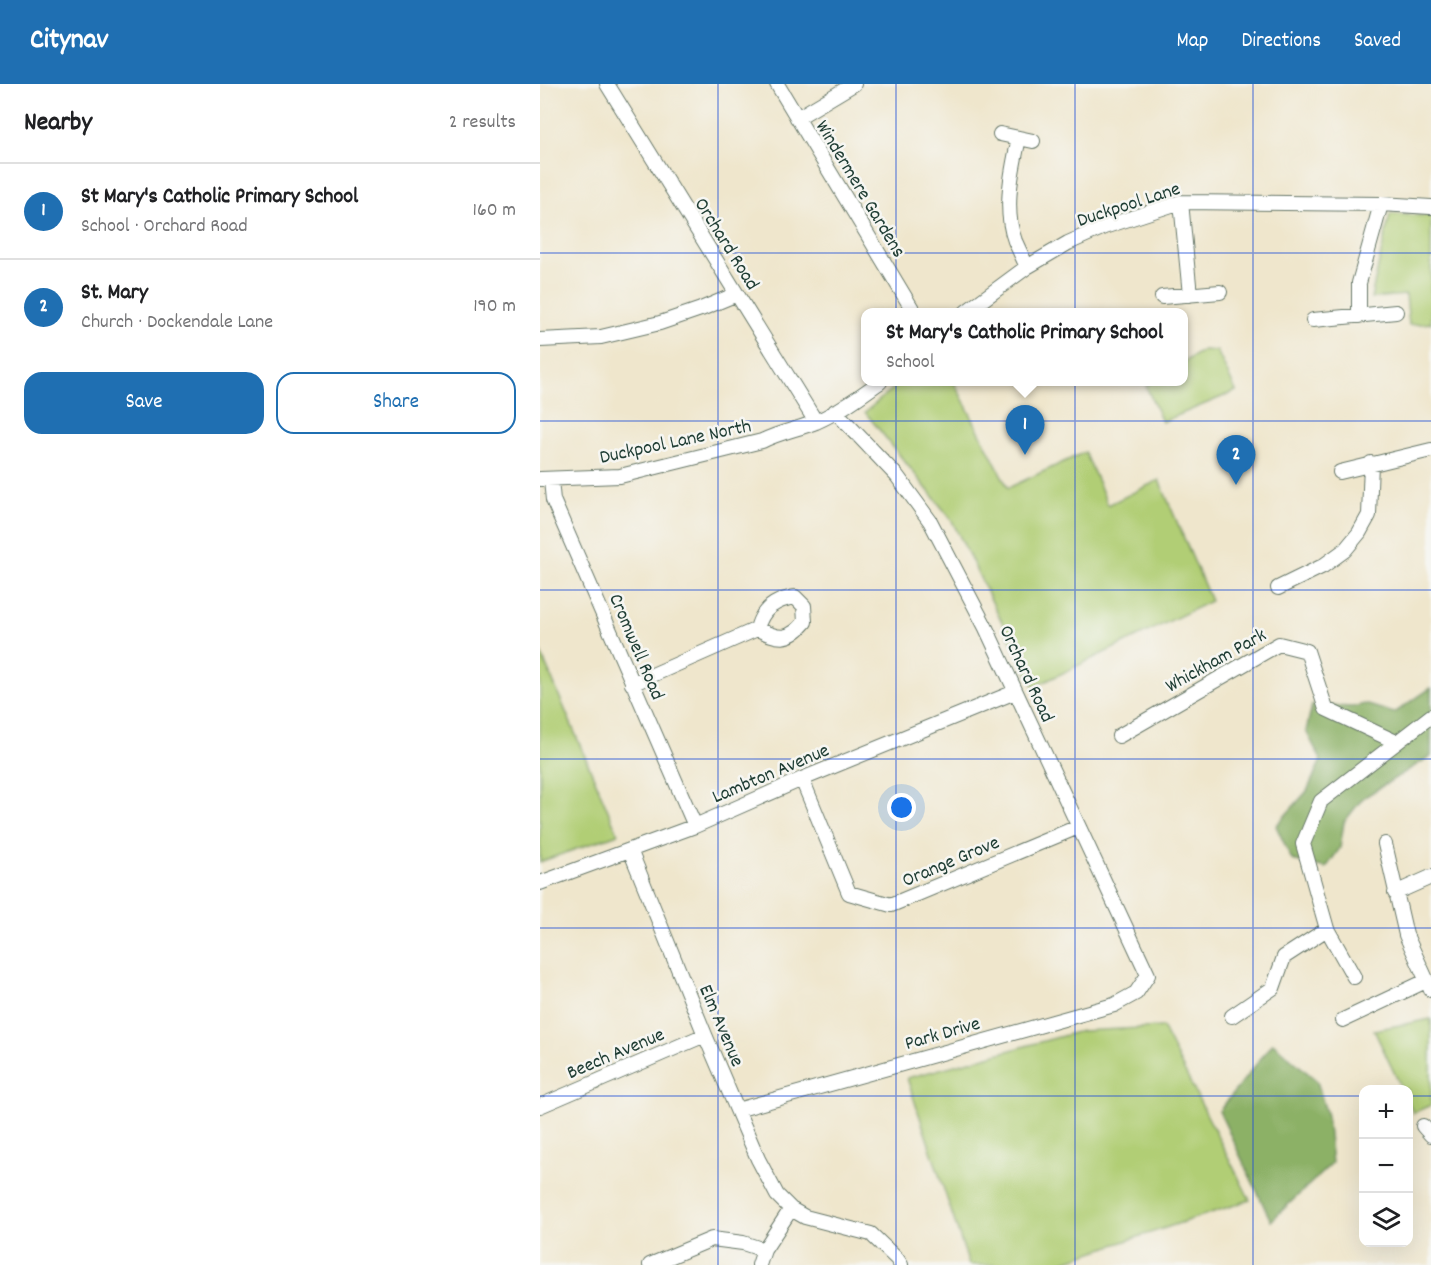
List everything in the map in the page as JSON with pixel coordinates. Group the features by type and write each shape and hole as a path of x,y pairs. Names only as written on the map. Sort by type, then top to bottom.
{"street":[{"name":"Orchard Road","path":"607,84 816,422"},
{"name":"Windermere Gardens","path":"777,84 912,308"},
{"path":"797,118 854,84"},
{"path":"1000,134 1026,140 1012,171 1009,209 1014,239 1028,267"},
{"path":"1181,202 1190,295"},
{"name":"Duckpool Lane","path":"972,308 1028,267 1068,243 1104,227 1181,202 1381,204 1431,207"},
{"path":"1359,316 1359,283 1381,204"},
{"path":"1162,297 1220,292"},
{"path":"540,340 601,337 660,323 737,294"},
{"path":"1313,320 1396,312"},
{"path":"816,422 873,386"},
{"name":"Orchard Road","path":"835,411 897,476 930,521 986,628 1148,975"},
{"name":"Duckpool Lane North","path":"545,479 620,476 762,441 776,434 816,422"},
{"path":"1341,472 1431,450"},
{"path":"1278,588 1323,566 1345,550 1359,533 1369,515 1371,463"},
{"name":"Cromwell Road","path":"545,479 695,826"},
{"path":"632,684 757,629"},
{"name":"Whickham Park","path":"1119,736 1278,644 1306,651 1326,709 1396,742"},
{"name":"Lambton Avenue","path":"540,883 695,826 802,779 1014,692"},
{"path":"1354,977 1327,929 1303,844 1321,801 1431,716"},
{"name":"Orange Grove","path":"802,779 849,893 891,905 1078,827"},
{"path":"1343,1020 1429,986 1406,936 1385,844"},
{"name":"Elm Avenue","path":"630,850 758,1159 777,1195 791,1209"},
{"path":"1395,893 1431,877"},
{"path":"1232,1016 1273,988 1284,957 1327,929"},
{"name":"Park Drive","path":"737,1110 1114,1005 1136,993 1148,975"},
{"name":"Beech Avenue","path":"540,1106 705,1035"},
{"path":"759,1265 764,1250 791,1209 805,1217 871,1234 901,1265"},
{"path":"650,1265 712,1239 743,1243 764,1250"}],"green space":[{"path":"1390,214 1431,216 1431,323 1409,325 1406,295 1371,298"},
{"path":"1203,350 1217,351 1236,391 1162,422 1146,386 1188,386 1188,359"},
{"path":"896,386 956,386 1008,488 1085,452 1108,505 1159,480 1211,601 1034,687 951,519 865,412"},
{"path":"540,651 618,834 540,862"},
{"path":"1431,688 1431,756 1363,798 1344,822 1340,848 1326,868 1292,860 1276,826 1307,791 1321,760 1306,731 1312,705 1352,707 1365,704 1394,713"},
{"path":"1431,1019 1431,1105 1413,1113 1413,1085 1400,1085 1374,1030"},
{"path":"1162,1027 1250,1200 1053,1265 969,1265 907,1078 1081,1031"},
{"path":"1273,1043 1317,1081 1327,1116 1332,1163 1271,1221 1219,1111"}],"place":[{"name":"St Mary's Catholic Primary School","path":"1025,455"},
{"name":"St. Mary","path":"1236,485"}]}
